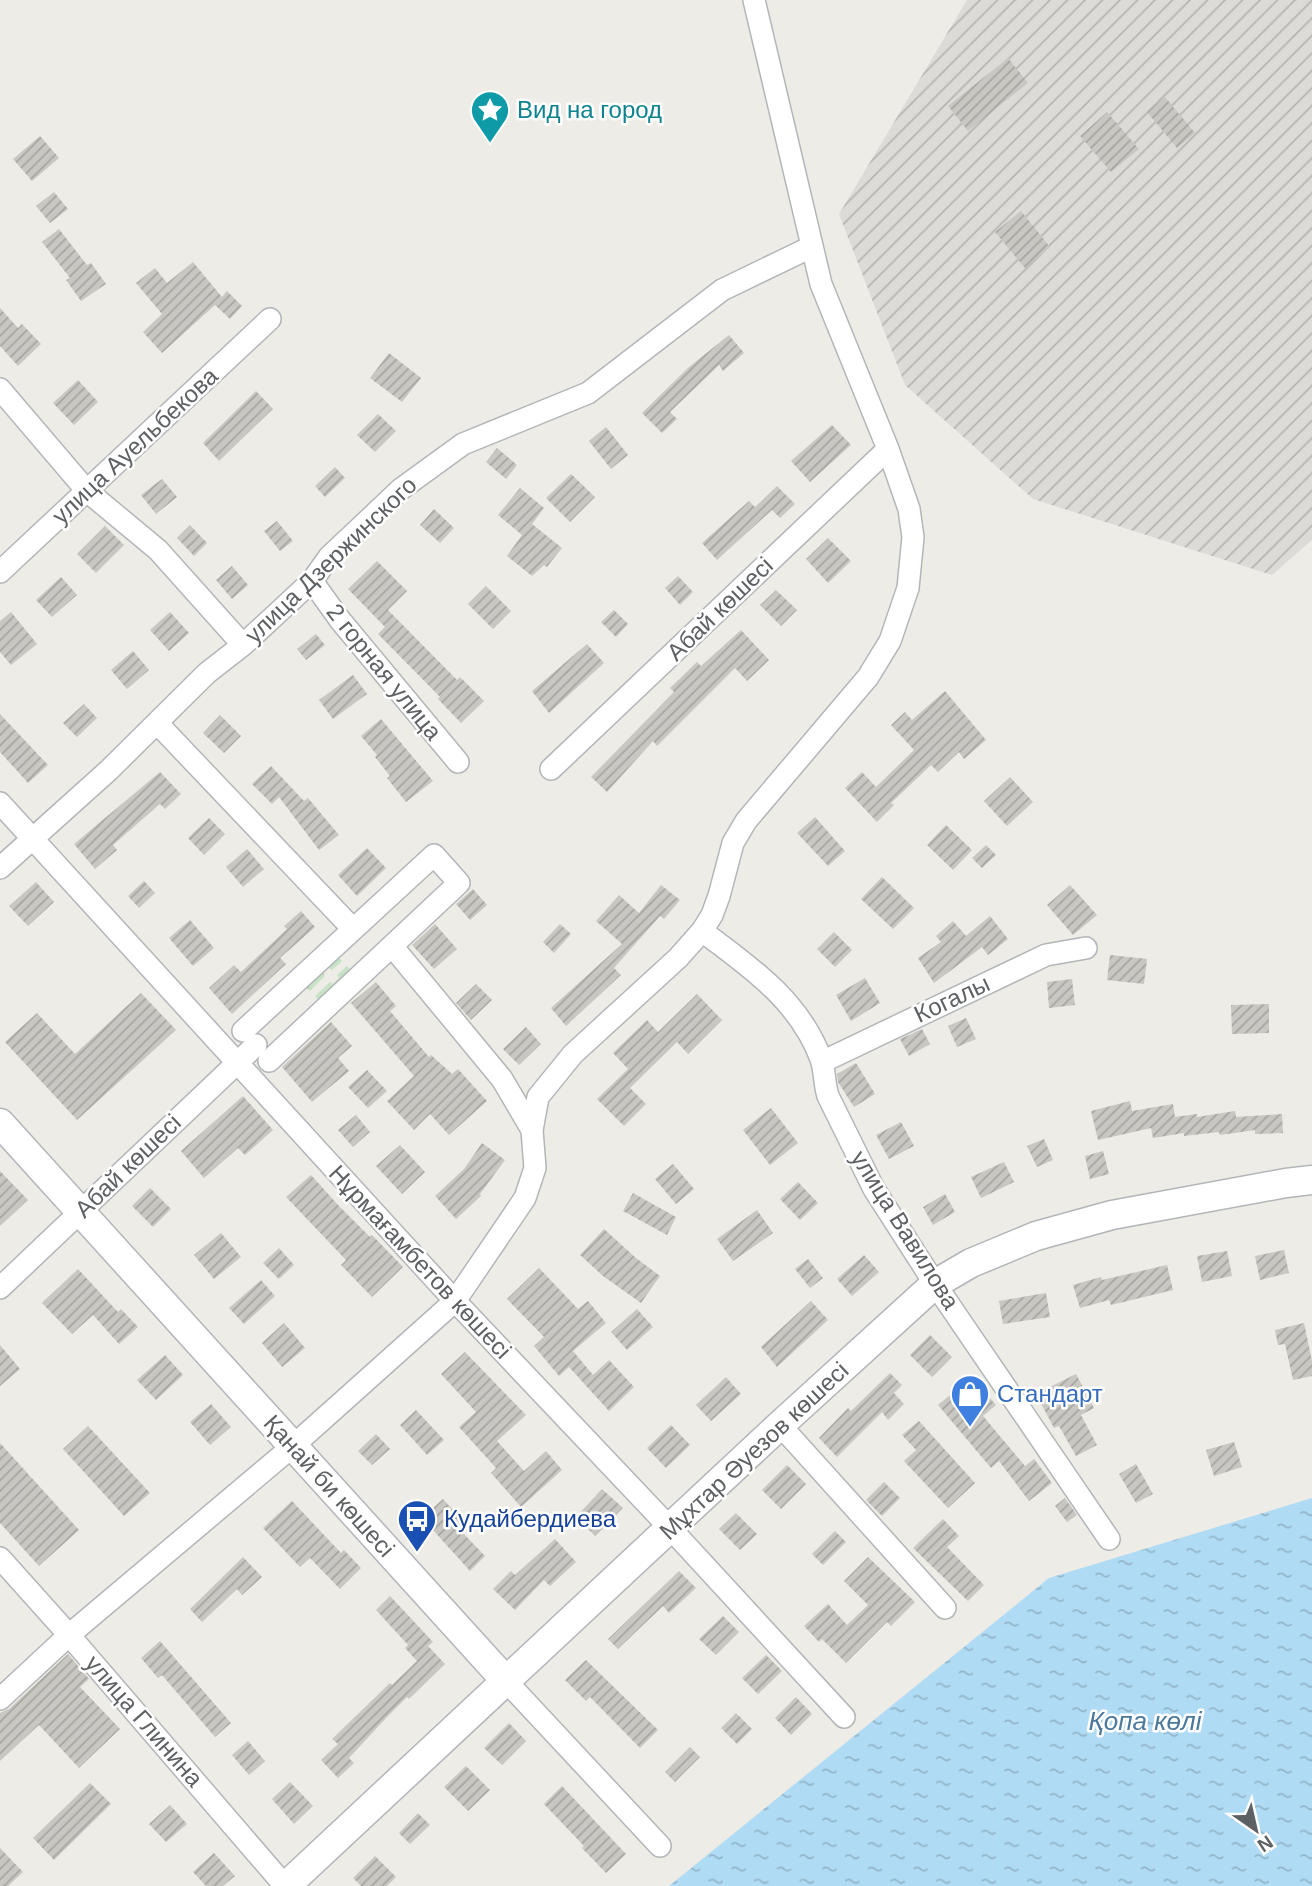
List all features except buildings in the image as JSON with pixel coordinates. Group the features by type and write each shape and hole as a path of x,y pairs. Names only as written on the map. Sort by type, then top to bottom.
{"main road":[{"name":"Қанай би көшесі","path":"0,1123 506,1681"},
{"name":"Мұхтар Әуезов көшесі","path":"286,1886 935,1284 971,1263 1037,1236 1112,1215 1286,1182 1312,1180"}],"street":[{"path":"0,1699 69,1635 293,1446 455,1301 524,1198 535,1168 532,1130 538,1097 573,1054 678,958 702,931 715,905 733,843 746,821 868,677 890,640 908,588 913,537 909,509 888,449 821,284 754,0"},
{"name":"улица Дзержинского","path":"0,868 109,771 207,673 243,645 312,581 329,557 401,489 463,444 588,393 722,290 811,247"},
{"name":"улица Ауельбекова","path":"0,572 270,319"},
{"path":"0,389 87,491 158,550 243,645"},
{"name":"Абай көшесі","path":"551,769 888,449"},
{"name":"2 горная улица","path":"312,581 340,620 458,762"},
{"path":"157,723 354,929"},
{"name":"Нұрмағамбетов көшесі","path":"0,803 455,1301 844,1717"},
{"path":"434,855 459,883 392,946 256,1046 354,929 434,855"},
{"name":"улица Вавилова","path":"702,931 771,984 807,1031 822,1062 823,1080 835,1115 874,1189 935,1284 1110,1539"},
{"path":"392,946 502,1079 532,1130"},
{"name":"Когалы","path":"822,1062 1046,955 1066,949 1086,948"},
{"name":"Абай көшесі","path":"0,1288 256,1046"},
{"path":"780,1425 945,1608"},
{"name":"улица Глинина","path":"0,1559 286,1886"},
{"name":"Қанай би көшесі","path":"506,1681 660,1846"}],"shaded area":[{"path":"967,0 1312,0 1312,540 1272,575 1033,499 905,385 839,214"}],"green space":[{"path":"335,953 342,961 332,970 329,968 323,973 325,976 310,991 302,983"},
{"path":"347,966 354,974 322,1004 315,996 330,982 333,984 339,978 337,975"}],"water":[{"name":"Қопа көлі","path":"1312,1498 1312,1886 669,1886 1049,1578"}],"place":[{"name":"Вид на город","path":"490,144"},
{"name":"Стандарт","path":"970,1428"},
{"name":"Кудайбердиева","path":"417,1553"}]}
